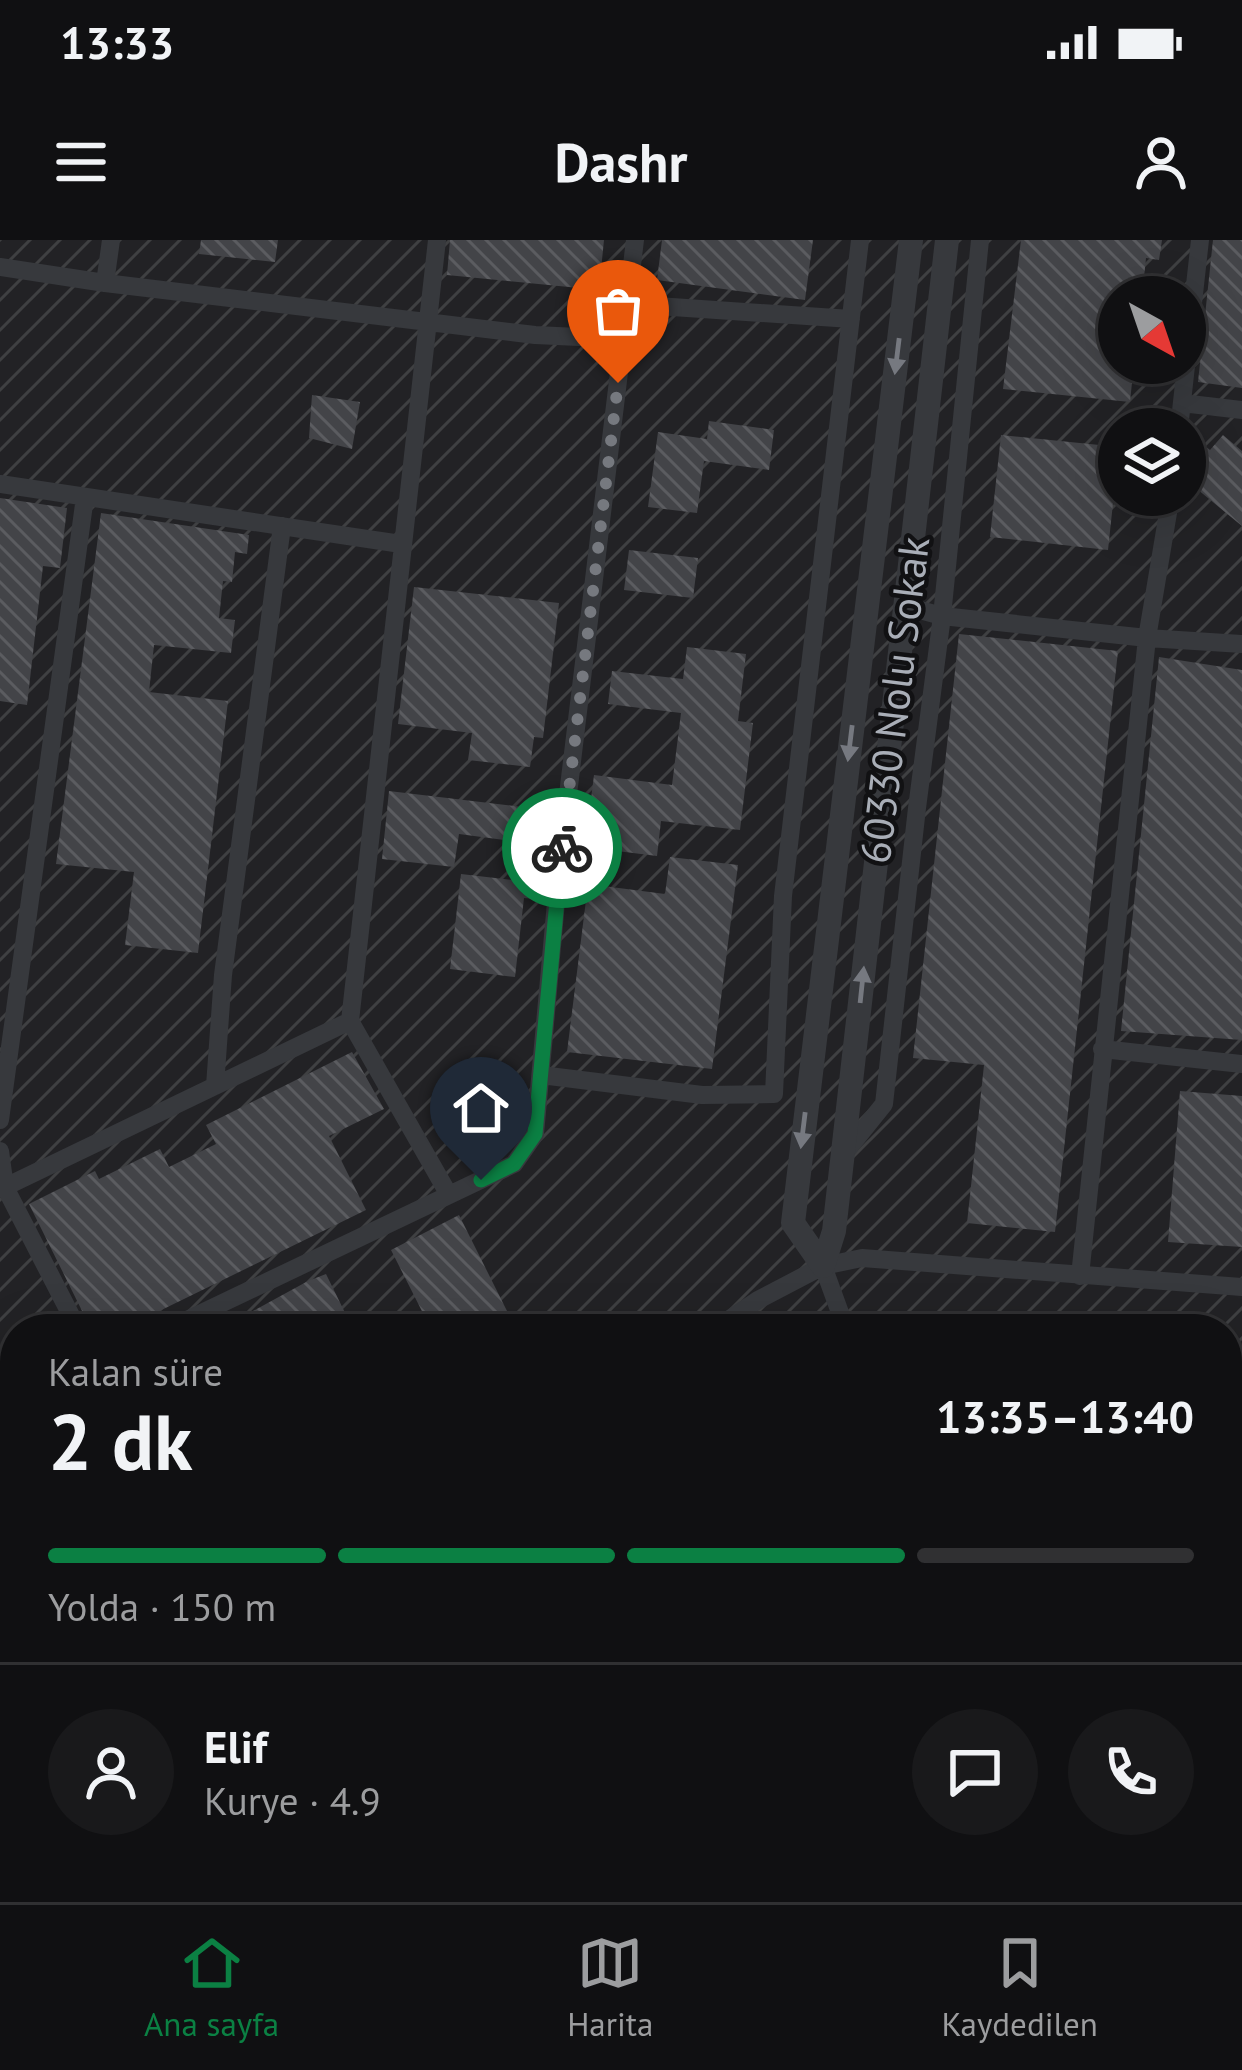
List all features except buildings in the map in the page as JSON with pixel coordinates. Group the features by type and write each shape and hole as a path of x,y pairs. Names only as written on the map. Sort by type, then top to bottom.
{"street":[{"path":"105,283 111,240"},
{"path":"436,240 350,1021 449,1196"},
{"path":"201,1314 514,1164 535,1134 559,869 635,240"},
{"path":"541,1075 701,1094 774,1094 783,896 860,240"},
{"path":"841,1314 823,1266 793,1223 911,240"},
{"path":"823,1266 834,1231 947,240"},
{"name":"60330 Nolu Sokak","path":"843,1155 884,1105 942,616 980,240"},
{"path":"1182,408 1200,240"},
{"path":"0,267 535,335 623,339"},
{"path":"628,304 851,320"},
{"path":"1182,404 1242,410"},
{"path":"0,484 401,544"},
{"path":"0,1120 85,496"},
{"path":"1080,1276 1148,638 1168,516"},
{"path":"214,1086 223,975 282,526"},
{"path":"905,606 942,616 1242,644"},
{"path":"5,1187 350,1021"},
{"path":"1102,1049 1242,1064"},
{"path":"0,1150 5,1187 70,1314"},
{"path":"737,1314 823,1266 862,1258 1242,1287"}],"shaded area":[{"path":"0,240 1242,240 1242,1314 0,1314"}],"way so far":[{"path":"562,848 618,383"}],"route":[{"path":"481,1180 514,1164 535,1134 562,848"}]}
